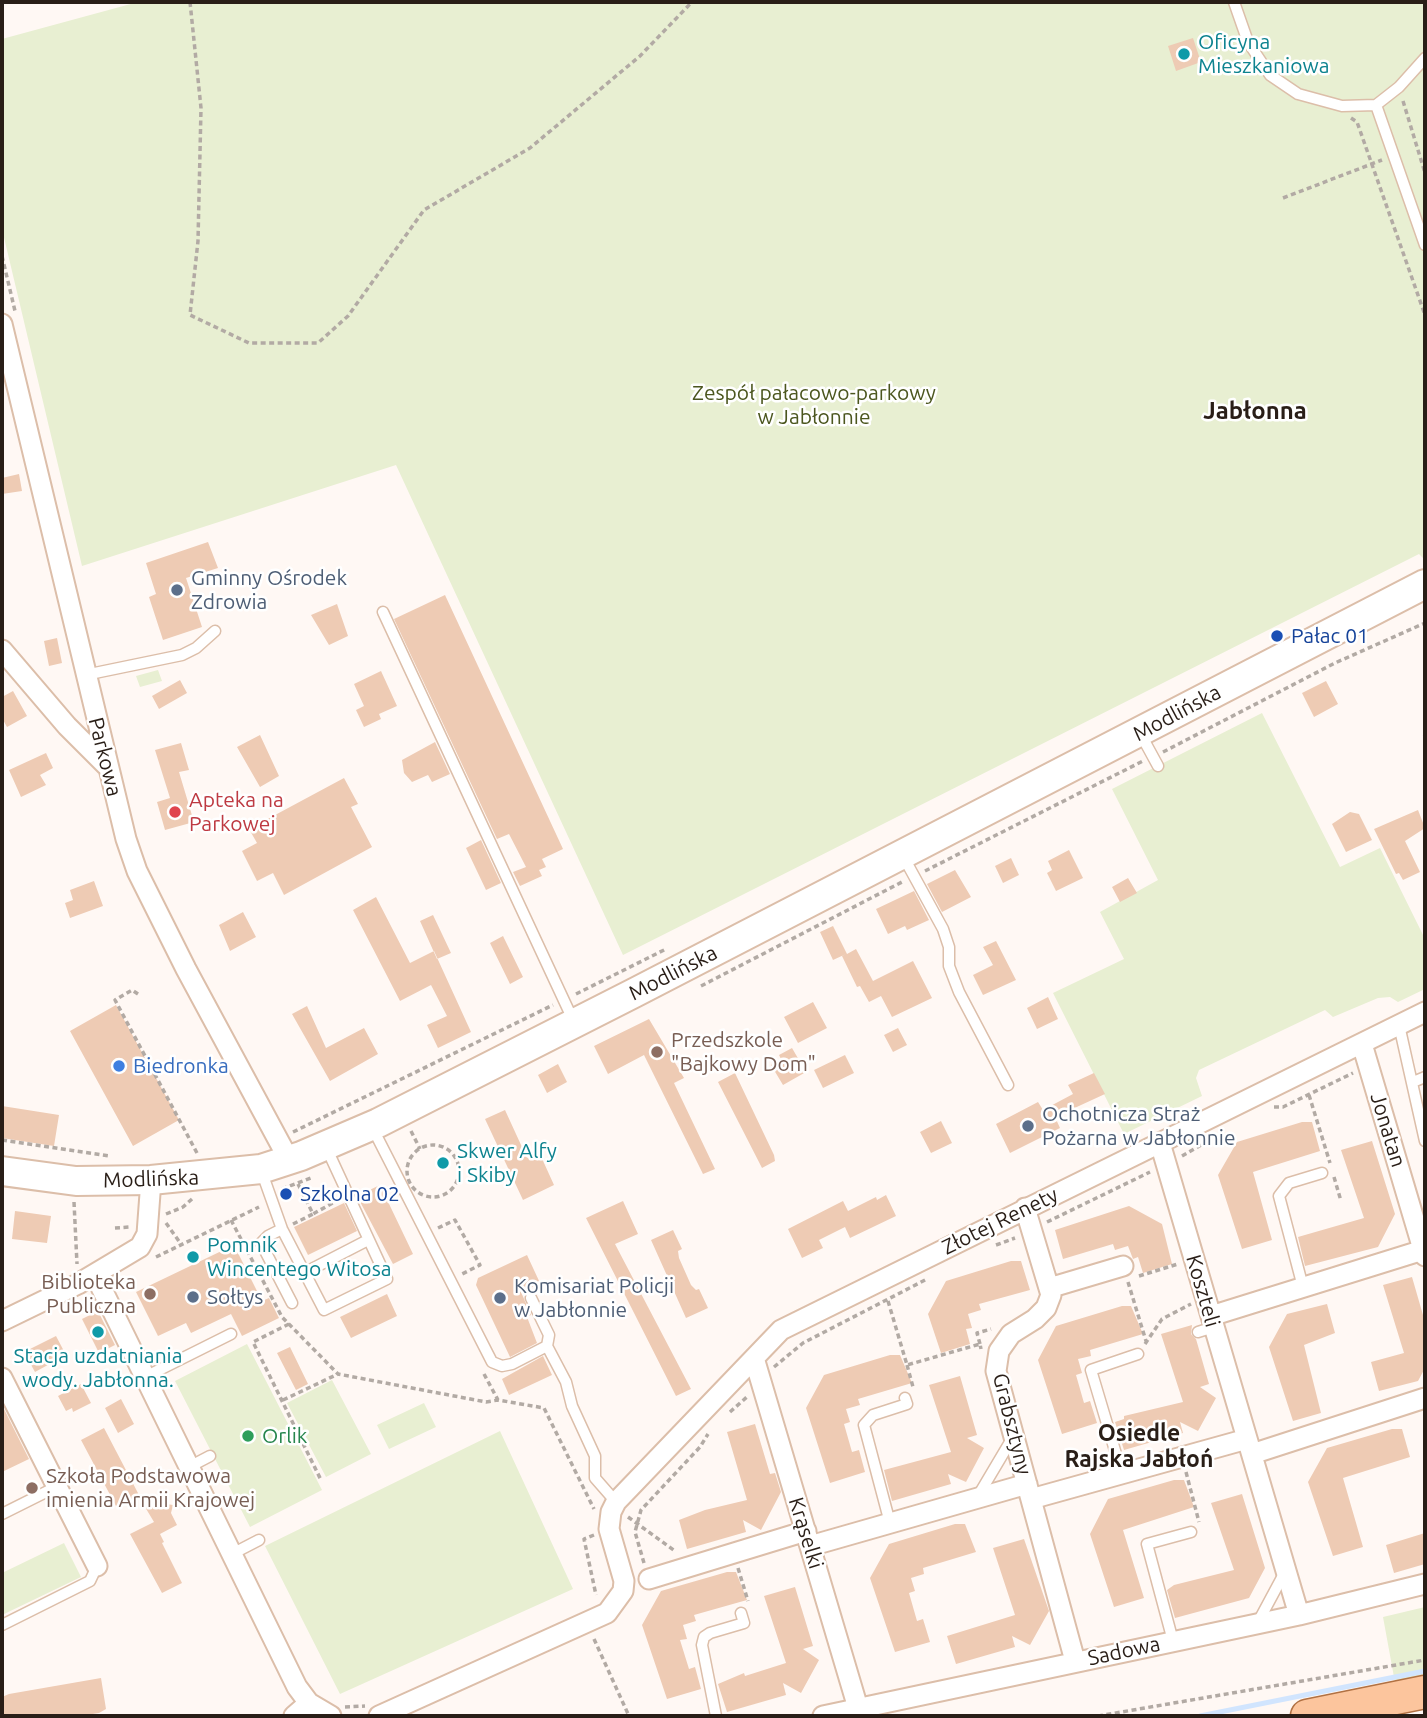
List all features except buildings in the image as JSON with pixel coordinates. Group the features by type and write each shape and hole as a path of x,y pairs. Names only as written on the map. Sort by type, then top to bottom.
{"main road":[{"name":"Modlińska","path":"2,1171 76,1181 151,1180 261,1170 288,1148 326,1146 377,1135 574,1023 1150,752 1310,645 1425,583"},
{"name":"Modlińska","path":"1310,645 1425,604"},
{"path":"1307,1716 1425,1692"}],"street":[{"name":"Parkowa","path":"2,324 106,765 137,871 288,1148"},
{"path":"2,650 76,736 106,765"},
{"name":"Złotej Renety","path":"622,1505 786,1326 1425,1012"},
{"name":"Jonatan","path":"1362,1044 1424,1253"},
{"name":"Koszteli","path":"1160,1143 1205,1319 1249,1446 1299,1615"},
{"path":"2,1321 87,1279 140,1247 146,1234 151,1180"},
{"path":"1025,1208 1027,1234 1049,1288 1123,1266"},
{"path":"1205,1319 1303,1287 1424,1253"},
{"path":"87,1279 145,1377 297,1687 309,1703 332,1710"},
{"name":"Grabsztyny","path":"1049,1288 1051,1295 1046,1308 1035,1320 1011,1334 999,1351 996,1371 1075,1661"},
{"name":"Krąselki","path":"754,1358 858,1708"},
{"path":"2,1378 97,1566"},
{"path":"649,1578 733,1553 890,1523 977,1498 1029,1492 1122,1474 1182,1457 1249,1446 1425,1398"},
{"path":"374,1711 607,1613 624,1591 609,1529 611,1512 622,1505"},
{"name":"Sadowa","path":"823,1716 1299,1615 1425,1584"},
{"path":"294,1716 309,1703"}],"lane":[{"path":"1233,3 1248,42 1270,75 1298,94 1342,106 1376,104 1399,88 1425,58"},
{"path":"1376,104 1425,245"},
{"path":"383,612 574,1023"},
{"path":"85,676 182,655 196,648 215,631"},
{"path":"909,866 943,929 949,947 949,966 959,992 1008,1086"},
{"path":"1399,1025 1425,1141"},
{"path":"1413,1082 1425,1077"},
{"path":"377,1135 492,1362 502,1366 512,1364 547,1346"},
{"path":"261,1170 282,1229 324,1310 387,1279 326,1146"},
{"path":"1303,1287 1279,1196 1289,1183 1322,1173"},
{"path":"282,1229 261,1243 292,1303"},
{"path":"304,1273 368,1240"},
{"path":"531,1298 549,1335 547,1346 566,1382 572,1406 595,1456 595,1478 622,1505"},
{"path":"145,1377 231,1334"},
{"path":"1122,1474 1091,1370 1138,1354"},
{"path":"890,1523 864,1425 873,1415 907,1404 905,1398"},
{"path":"977,1498 1014,1436"},
{"path":"189,1467 210,1456"},
{"path":"2,1514 56,1487"},
{"path":"1173,1641 1147,1544 1196,1530"},
{"path":"232,1554 259,1540"},
{"path":"2,1625 90,1581 97,1566"},
{"path":"1257,1624 1286,1570"},
{"path":"716,1716 702,1645 704,1637 710,1633 744,1623 741,1613"}],"path":[{"path":"190,2 201,108 198,241 190,315 249,343 318,343 348,316 424,209 530,148 640,55 692,2"},
{"path":"1206,47 1237,37"},
{"path":"1407,91 1402,104 1425,173"},
{"path":"1345,114 1357,122 1425,315"},
{"path":"1283,198 1394,155"},
{"path":"2,256 8,282 2,280"},
{"path":"689,992 909,866 1335,663 1425,623"},
{"path":"138,994 132,990 115,1000 196,1146"},
{"path":"1264,1108 1283,1107 1369,1066"},
{"path":"1310,1095 1341,1201"},
{"path":"288,1148 326,1116"},
{"path":"377,1135 411,1131 421,1126"},
{"path":"411,1131 419,1149"},
{"path":"986,1248 1027,1234 1166,1164 1209,1138"},
{"path":"2,1140 118,1156"},
{"path":"418,1192 434,1197 456,1185 459,1167 452,1153 436,1145 419,1149 413,1155 407,1170 408,1178 424,1204"},
{"path":"194,1157 205,1156"},
{"path":"146,1262 270,1201 279,1190 298,1184 313,1214"},
{"path":"282,1229 347,1195"},
{"path":"74,1196 87,1279"},
{"path":"115,1228 134,1227 135,1220"},
{"path":"231,1220 271,1298 290,1324 338,1374 486,1402 498,1400"},
{"path":"436,1229 455,1220 480,1265 450,1280"},
{"path":"161,1222 170,1224 181,1244"},
{"path":"1146,1342 1127,1280 1186,1262"},
{"path":"724,1416 744,1401 770,1369 803,1343 924,1283 933,1273"},
{"path":"888,1301 906,1365 980,1344"},
{"path":"1138,1354 1162,1319 1177,1309 1205,1319"},
{"path":"290,1324 253,1342 321,1479"},
{"path":"983,1356 977,1333 1000,1326"},
{"path":"282,1401 338,1374"},
{"path":"649,1578 635,1532 641,1510 700,1447 714,1424"},
{"path":"1182,1457 1196,1530"},
{"path":"622,1505 637,1523 694,1565"},
{"path":"733,1553 750,1606 741,1613"},
{"path":"596,1583 596,1599 581,1611 629,1716"},
{"path":"1098,1716 1425,1660"},
{"path":"332,1710 374,1711"}],"green space":[{"name":"Zespół pałacowo-parkowy w Jabłonnie","path":"138,2 1425,2 1425,560 1419,554 623,955 396,465 82,566 2,229 2,39"},
{"path":"158,670 162,681 140,687 136,676"},
{"path":"1262,713 1340,867 1380,848 1425,939 1425,989 1398,1002 1390,997 1378,998 1333,1017 1325,1010 1199,1070 1196,1078 1202,1096 1124,1134 1053,993 1124,959 1100,912 1158,880 1112,789"},
{"name":"Orlik","path":"247,1344 322,1490 250,1527 175,1381"},
{"path":"332,1380 371,1454 326,1477 287,1403"},
{"path":"424,1403 436,1427 389,1449 377,1425"},
{"path":"500,1431 573,1589 340,1694 265,1546"},
{"path":"64,1543 81,1577 2,1615 2,1573"},
{"path":"1425,1607 1425,1681 1396,1688 1383,1617"}],"waterway":[{"path":"1200,1716 1425,1671"}],"place":[{"name":"Oficyna Mieszkaniowa","path":"1184,54"},
{"name":"Gminny Ośrodek Zdrowia","path":"177,590"},
{"name":"Pałac 01","path":"1277,636"},
{"name":"Apteka na Parkowej","path":"175,812"},
{"name":"Przedszkole \"Bajkowy Dom\"","path":"657,1052"},
{"name":"Biedronka","path":"119,1066"},
{"name":"Ochotnicza Straż Pożarna w Jabłonnie","path":"1028,1126"},
{"name":"Skwer Alfy i Skiby","path":"443,1163"},
{"name":"Szkolna 02","path":"286,1194"},
{"name":"Pomnik Wincentego Witosa","path":"193,1257"},
{"name":"Biblioteka Publiczna","path":"150,1294"},
{"name":"Sołtys","path":"193,1297"},
{"name":"Komisariat Policji w Jabłonnie","path":"500,1298"},
{"name":"Stacja uzdatniania wody. Jabłonna.","path":"98,1332"},
{"name":"Orlik","path":"248,1436"},
{"name":"Szkoła Podstawowa imienia Armii Krajowej","path":"32,1488"}],"district":[{"name":"Jabłonna","path":"1255,411"},
{"name":"Osiedle Rajska Jabłoń","path":"1139,1446"}]}
